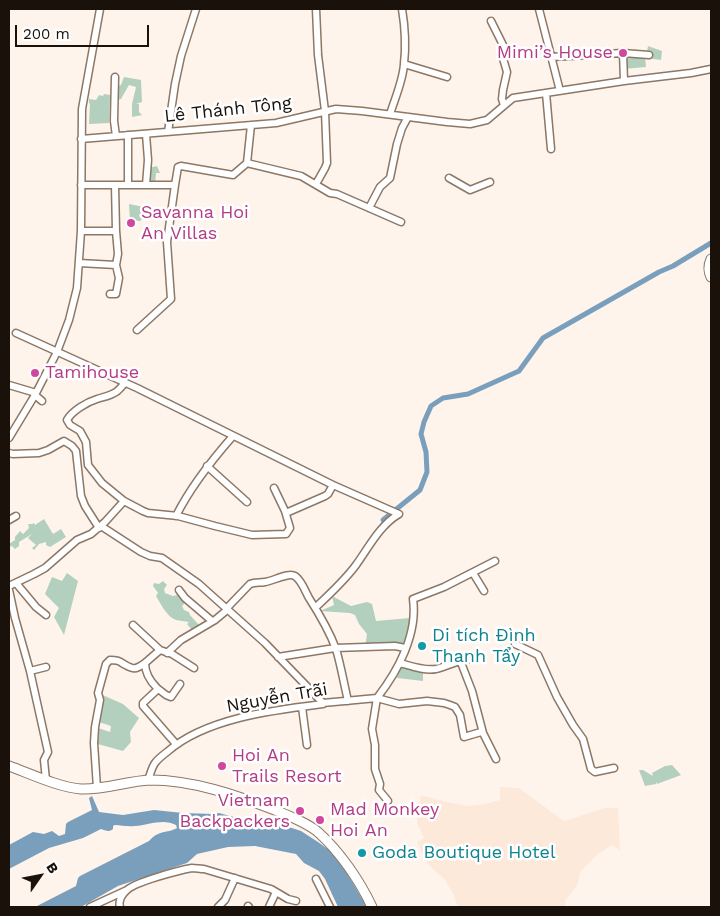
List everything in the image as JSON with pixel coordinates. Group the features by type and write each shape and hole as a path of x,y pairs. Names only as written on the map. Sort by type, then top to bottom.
{"main road":[{"path":"711,259 709,264 711,277"},
{"path":"9,766 46,780 81,788 97,788 148,780 180,782 233,795 291,817 318,832 335,850 350,870 372,907"}],"street":[{"path":"9,438 57,352 69,320 77,288 81,231 82,109 100,9"},
{"path":"168,132 181,56 196,9"},
{"path":"316,9 318,55 325,111 327,163 316,184"},
{"path":"390,114 400,86 404,64 405,28 402,9"},
{"path":"540,9 560,91"},
{"path":"491,21 503,45 502,55 507,72 502,99 504,105"},
{"path":"551,57 623,53 650,55"},
{"path":"623,53 624,81"},
{"path":"404,64 447,76"},
{"name":"Lê Thánh Tông","path":"81,139 251,125 276,122 336,109 470,124 487,120 513,98 711,69"},
{"path":"115,77 114,121 116,136"},
{"path":"546,93 551,148"},
{"path":"369,208 380,187 390,178 397,144 408,117"},
{"path":"137,330 171,299 166,242 178,167 233,175 247,163 251,125"},
{"path":"146,134 148,160 146,185"},
{"path":"128,135 128,185"},
{"path":"247,163 301,176 330,193 337,194 401,222"},
{"path":"449,178 470,190 490,182"},
{"path":"81,185 175,185"},
{"path":"110,294 116,294 119,278 116,265 118,254 115,185"},
{"path":"81,231 116,231"},
{"path":"79,263 116,265"},
{"path":"16,333 125,383 333,485 398,514 386,524 340,584 316,607"},
{"path":"125,383 117,392 105,398 96,399 66,420 80,431 86,442 88,465 92,471 124,501 143,512 176,516 234,532 252,535 286,534 290,528 286,513 274,488"},
{"path":"9,386 35,394 42,402"},
{"path":"176,516 185,498 207,466 233,436"},
{"path":"9,453 39,453 64,441 72,446 76,450 81,496 85,506 100,527 141,552 162,558 199,584 259,638 323,703"},
{"path":"207,466 247,502"},
{"path":"286,513 325,496 333,485"},
{"path":"9,586 45,568 77,540 91,534 124,501"},
{"path":"9,520 16,516"},
{"path":"388,801 379,790 380,784 375,769 375,745 372,729 377,698 400,663 412,628 413,598 444,587 495,561"},
{"path":"473,573 484,591"},
{"path":"167,653 181,640 215,620 250,584 266,582 290,575 295,576 316,607 316,611 335,648 348,702"},
{"path":"16,583 36,607 46,614"},
{"path":"9,590 48,752 44,760 46,780"},
{"path":"179,590 185,598 212,621"},
{"path":"133,625 160,650 172,654 194,668"},
{"path":"515,644 538,655 557,697 583,739 591,769 595,772 614,768"},
{"path":"278,657 335,648 395,646 405,648"},
{"path":"97,788 94,743 95,727 100,700 98,693 106,664 110,660 117,660 130,667 139,668 160,650"},
{"path":"400,663 436,669 460,660 471,659"},
{"path":"460,660 472,691 483,733 496,759"},
{"path":"145,663 147,675 157,688 166,695 171,697 180,684"},
{"path":"30,671 46,667"},
{"path":"157,688 143,703 143,706 176,744"},
{"path":"377,698 399,704 427,701 444,703 458,711 464,738 483,733"},
{"name":"Nguyễn Trãi","path":"148,780 154,763 176,744 210,726 256,715 323,703 377,698"},
{"path":"302,707 307,745"},
{"path":"90,907 161,876 194,868 271,889 288,900 296,901"},
{"path":"218,907 226,900 235,878"},
{"path":"316,880 330,907"},
{"path":"120,907 121,898 128,889"},
{"path":"269,907 276,892"}],"shaded area":[{"path":"500,787 519,788 564,821 605,808 618,808 620,850 612,845 598,854 585,867 580,873 578,884 565,901 565,907 458,907 445,880 427,863 417,842 424,838 417,823 421,795 469,806 500,800"}],"green space":[{"path":"648,46 662,51 661,60 646,58"},
{"path":"629,56 645,57 646,67 623,69"},
{"path":"124,77 141,80 142,102 136,104 139,104 139,112 142,115 132,117 132,104 136,87 129,85 121,99 114,101 117,87 121,85"},
{"path":"104,94 110,95 109,123 89,124 89,99 96,100 99,95 103,96"},
{"path":"157,166 160,173 156,173 155,185 144,185 148,168"},
{"path":"129,204 144,207 143,218 140,221 130,220"},
{"path":"44,519 53,534 61,529 66,537 50,547 46,545 46,542 39,544 34,550 32,548 36,545 28,538 32,534 19,542 19,546 15,549 12,546 9,547 9,544 15,540 20,531 23,534 29,528 28,524 34,523 35,525"},
{"path":"67,573 78,581 64,635 54,617 59,608 45,594 52,577 62,581"},
{"path":"163,581 167,585 164,589 165,593 173,596 181,594 192,604 189,607 185,603 182,606 199,625 192,630 187,624 189,622 172,618 156,596 158,593 153,586 154,583 159,584"},
{"path":"332,596 351,606 367,602 372,604 376,621 410,618 404,647 365,648 367,634 355,615 320,611 334,605"},
{"path":"400,665 423,669 423,681 397,678"},
{"path":"98,693 123,704 139,718 130,732 131,742 123,751 94,743 95,727 110,732 111,726 96,721"},
{"path":"672,765 681,775 657,784 656,782 656,784 645,786 639,770 643,770 653,776 652,773 665,766"}],"water":[{"path":"92,796 99,812 123,815 154,810 183,813 219,813 245,820 277,823 301,831 329,850 345,870 367,907 338,907 325,879 319,871 304,863 296,854 255,846 228,847 197,854 187,863 118,886 81,907 35,907 76,886 80,876 149,841 160,833 177,828 176,825 166,822 132,826 115,825 111,831 101,829 83,838 49,848 9,869 9,845 33,832 44,834 52,831 59,836 65,834 68,822 92,810 89,798"}],"waterway":[{"path":"383,520 420,490 427,472 426,452 421,434 431,406 443,398 468,394 519,371 543,338 711,243"}],"place":[{"name":"Mimi’s House","path":"623,53"},
{"name":"Savanna Hoi An Villas","path":"131,223"},
{"name":"Tamihouse","path":"35,373"},
{"name":"Di tích Đình Thanh Tẩy","path":"422,646"},
{"name":"Hoi An Trails Resort","path":"222,766"},
{"name":"Vietnam Backpackers","path":"300,811"},
{"name":"Mad Monkey Hoi An","path":"320,820"},
{"name":"Goda Boutique Hotel","path":"362,853"}]}
